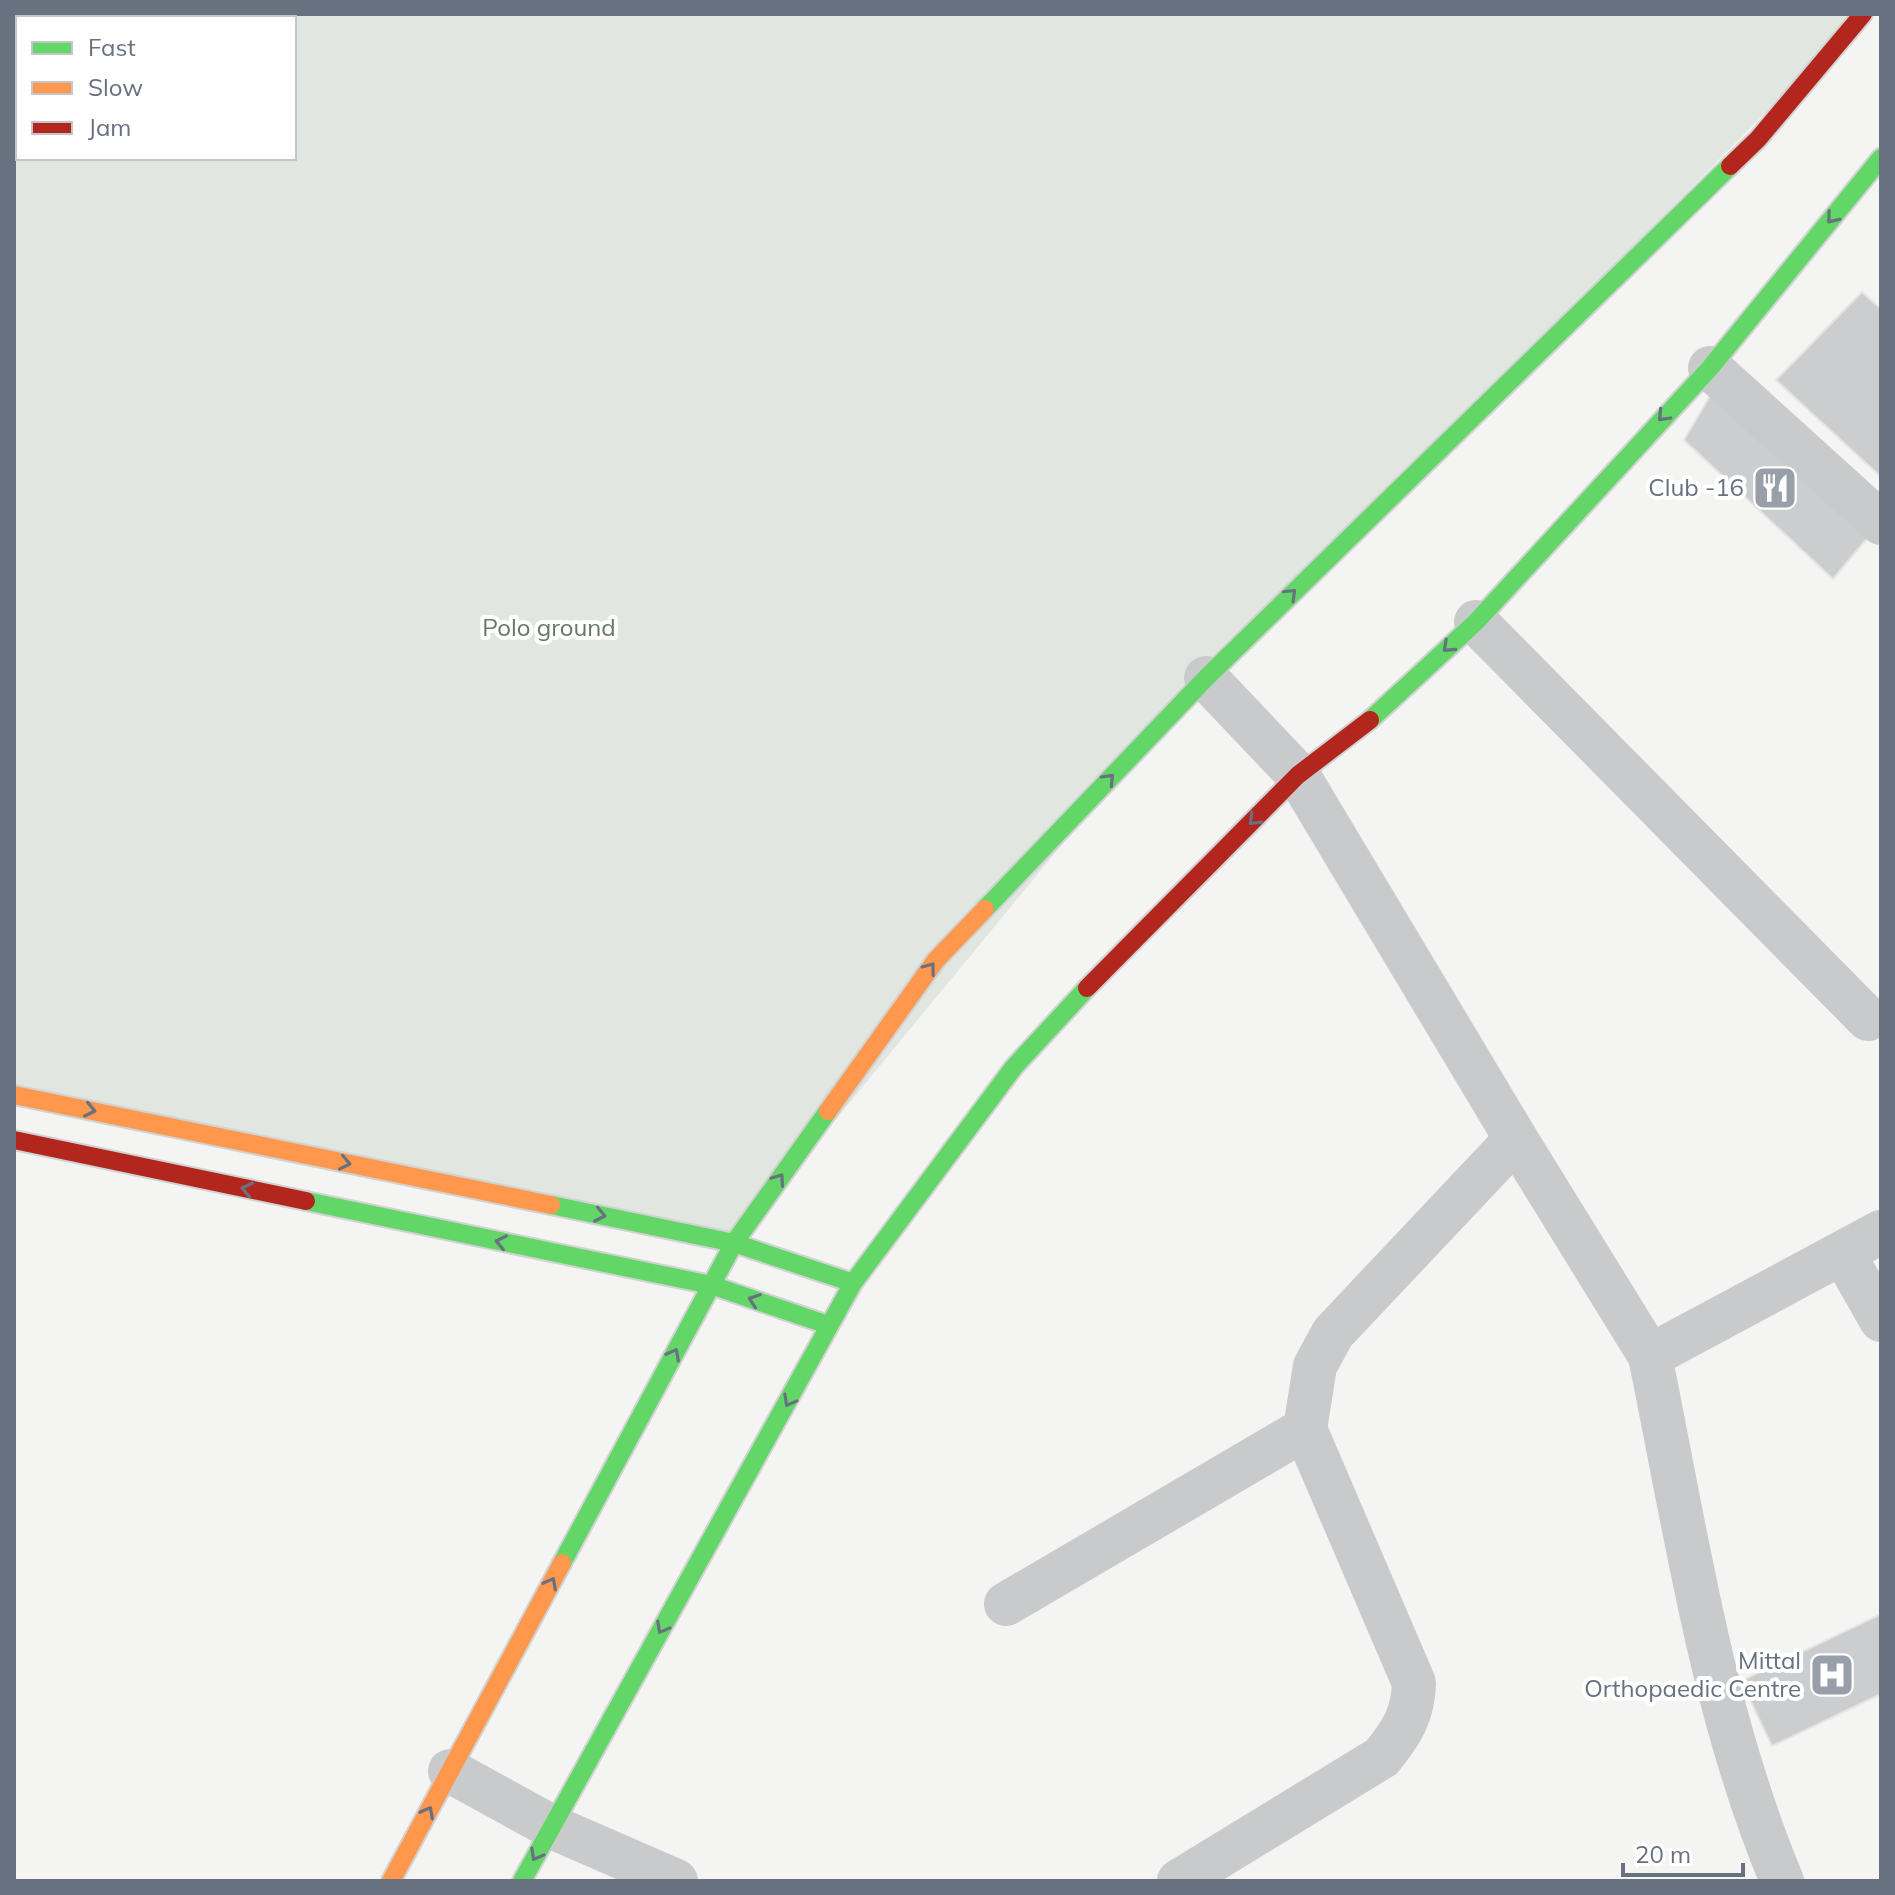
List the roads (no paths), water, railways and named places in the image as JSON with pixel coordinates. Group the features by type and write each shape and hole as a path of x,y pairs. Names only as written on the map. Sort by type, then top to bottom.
{"main road":[{"path":"391,1881 734,1243 936,960 1206,678 1758,139 1863,14"},
{"path":"522,1881 853,1283 1014,1067 1053,1022 1298,775 1349,739 1476,622 1710,368 1881,158"},
{"path":"14,1095 734,1243 853,1283"},
{"path":"14,1140 711,1285 828,1325"}],"street":[{"path":"1710,368 1881,523"},
{"path":"1476,622 1868,1019"},
{"path":"1206,678 1298,775 1650,1356 1716,1679 1751,1807 1782,1881"},
{"path":"1179,1881 1382,1757 1402,1732 1413,1709 1414,1683 1305,1429 1315,1366 1333,1333 1516,1139"},
{"path":"1650,1356 1881,1232"},
{"path":"1843,1253 1881,1320"},
{"path":"1006,1604 1305,1429"},
{"path":"450,1771 552,1827 676,1881"}],"place":[{"name":"Club -16","path":"1775,488"},
{"name":"Mittal Orthopaedic Centre","path":"1832,1675"}],"park label":[{"name":"Polo ground","path":"549,628"}]}
